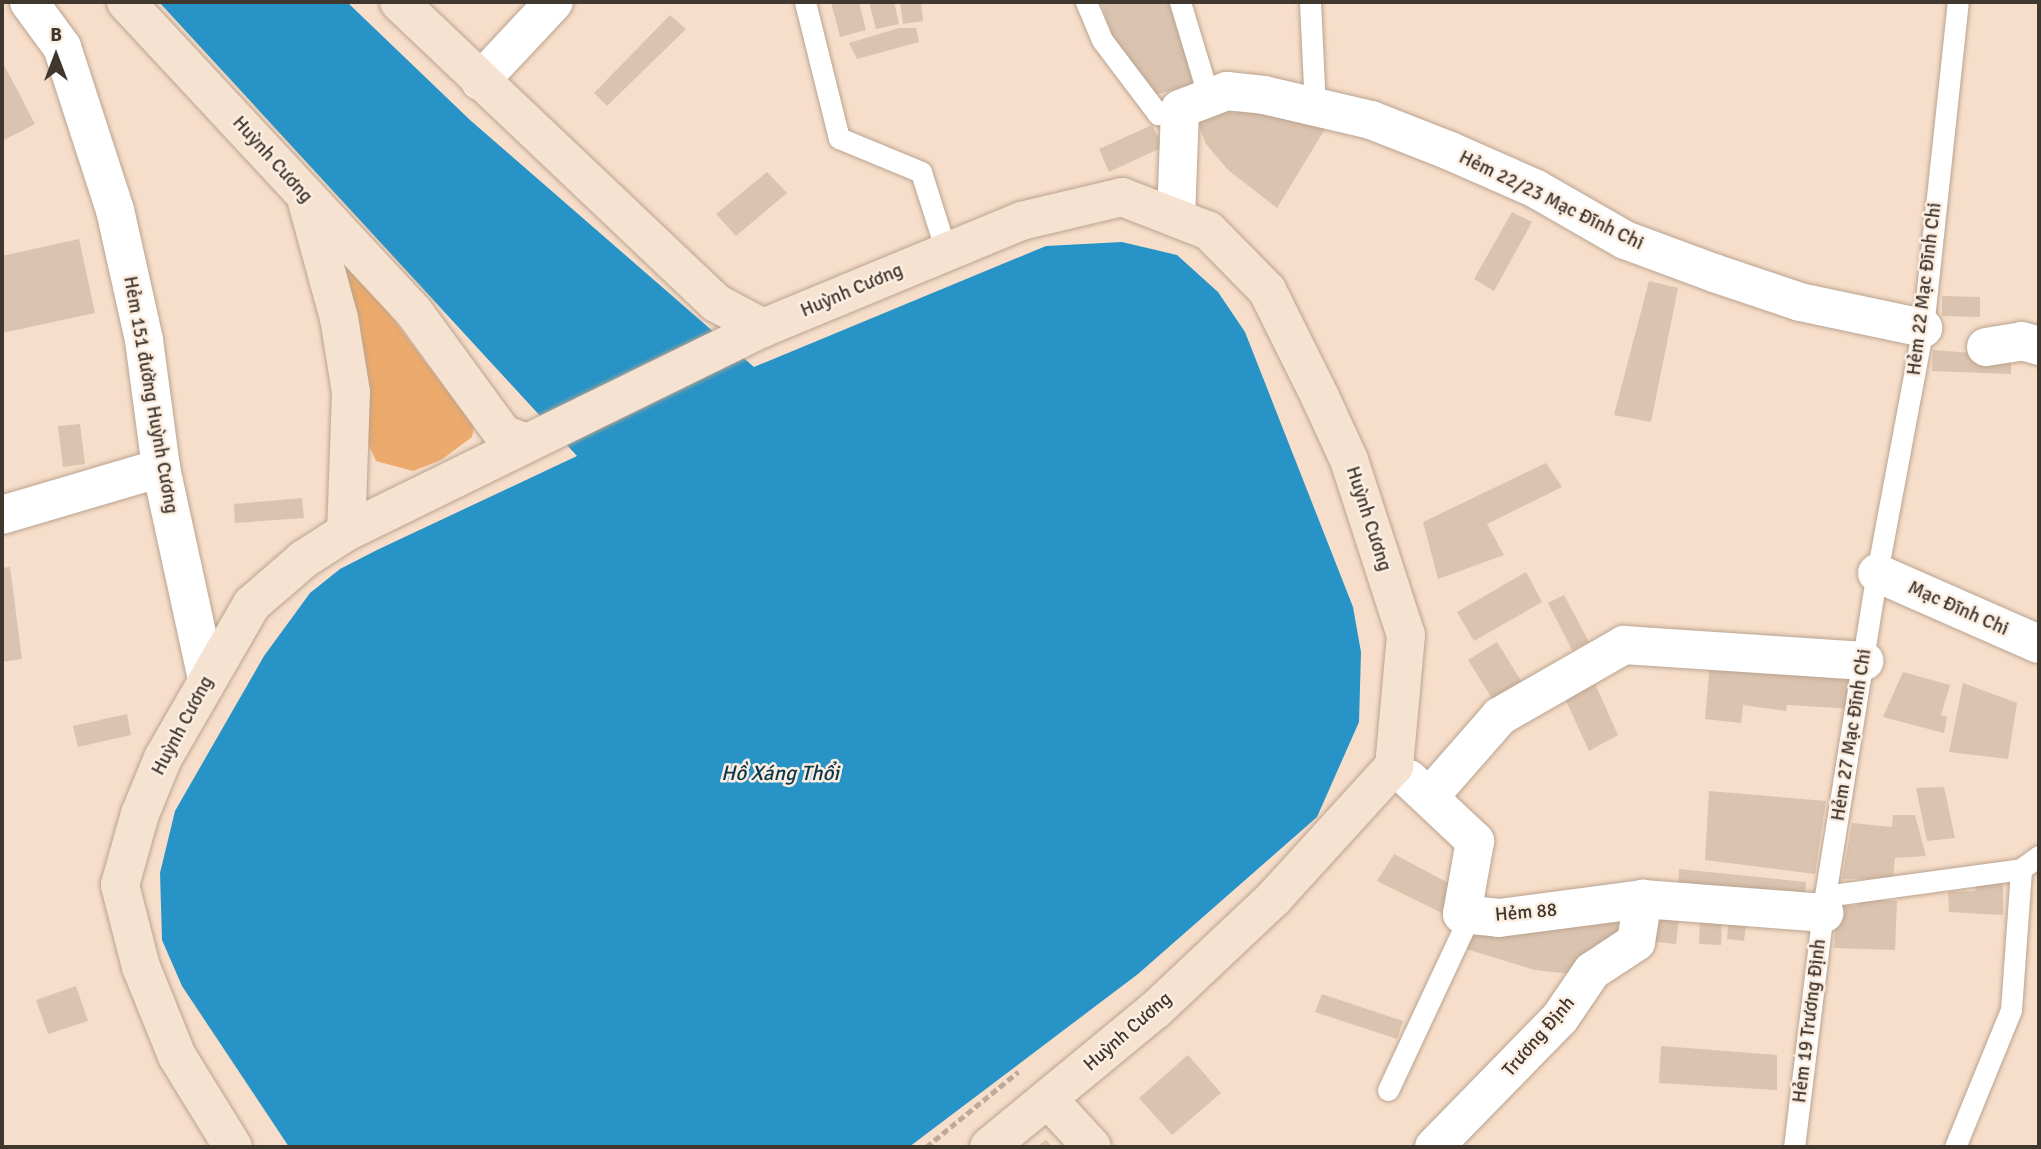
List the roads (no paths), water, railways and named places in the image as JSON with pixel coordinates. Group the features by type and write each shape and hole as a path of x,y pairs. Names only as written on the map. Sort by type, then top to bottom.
{"street":[{"name":"Hẻm 151 đường Huỳnh Cương","path":"29,2 62,47 114,210 144,340 162,468 207,679"},
{"name":"Huỳnh Cương","path":"126,2 414,312 503,434 534,439"},
{"path":"399,2 751,334"},
{"path":"480,81 554,2"},
{"name":"Hẻm 22/23 Mạc Đĩnh Chi","path":"1195,103 1227,91 1371,120 1536,189 1625,240 1800,302 1923,328"},
{"path":"1176,218 1195,103"},
{"path":"305,197 339,318 351,392 346,532"},
{"name":"Huỳnh Cương","path":"233,1147 177,1056 141,967 120,885 140,814 163,758 252,604 304,559 346,532 751,334 1021,221 1122,197 1209,231 1267,289 1349,460 1406,635 1394,766 1274,898 1155,1010 989,1147"},
{"path":"1986,347 2022,341 2039,346"},
{"path":"2,515 162,468"},
{"name":"Mạc Đĩnh Chi","path":"1877,573 2039,644"},
{"path":"1394,766 1430,796 1500,716 1624,645 1864,661"},
{"name":"Hẻm 88","path":"1430,796 1475,841 1462,914 1499,918 1643,899"},
{"path":"1643,899 1824,904"},
{"name":"Trương Định","path":"1434,1147 1560,1017 1592,971 1636,942 1643,899"},
{"path":"1048,1099 1093,1147"}],"lane":[{"path":"805,2 839,138 920,172 946,251"},
{"path":"1086,2 1102,40 1158,114 1195,103 1180,2"},
{"path":"1310,2 1315,110"},
{"name":"Hẻm 22 Mạc Đĩnh Chi","path":"1877,573 1923,328 1958,2"},
{"name":"Hẻm 27 Mạc Đĩnh Chi","path":"1824,904 1877,573"},
{"path":"1824,904 2021,869 2039,856"},
{"path":"1955,1147 2011,1010 2021,869"},
{"name":"Hẻm 19 Trương Định","path":"1794,1147 1824,904"},
{"path":"1388,1090 1470,915"}],"water":[{"name":"Hồ Xáng Thổi","path":"159,2 347,2 470,120 754,367 1046,246 1122,242 1177,255 1218,292 1245,332 1353,607 1361,652 1359,722 1317,817 1138,974 909,1147 289,1147 182,986 162,940 160,873 175,811 264,656 310,593 340,569 377,550 577,456"}]}
